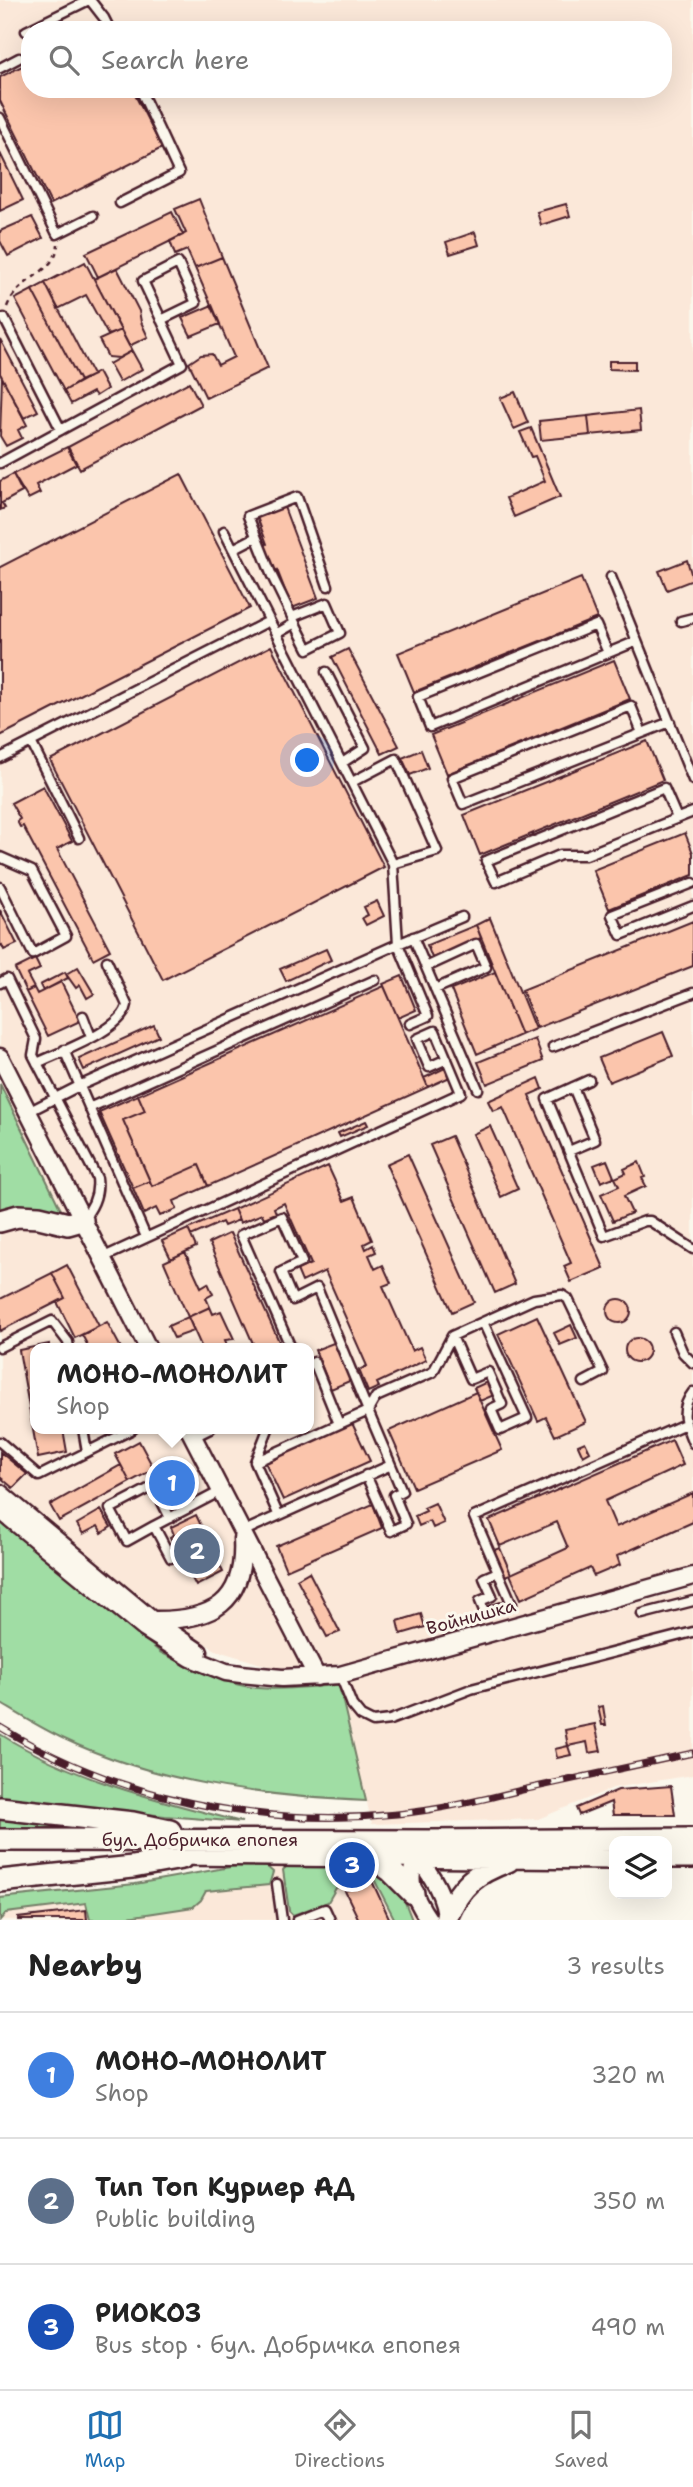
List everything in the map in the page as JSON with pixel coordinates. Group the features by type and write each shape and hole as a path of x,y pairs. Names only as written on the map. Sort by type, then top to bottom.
{"main road":[{"path":"0,1221 18,1216 39,1217 68,1224 82,1220"},
{"path":"0,1808 133,1823 202,1846"},
{"name":"бул. Добричка епопея","path":"0,1840 202,1846 370,1856 423,1849 693,1839"},
{"name":"бул. Добричка епопея","path":"0,1853 402,1840 423,1849 517,1858 609,1857"},
{"path":"0,1881 133,1867 202,1846"},
{"path":"370,1856 391,1871 413,1893"},
{"path":"672,1857 693,1857"},
{"path":"441,1919 465,1885 497,1866 517,1858"}],"street":[{"path":"0,1056 145,1343"},
{"path":"192,1434 317,1677"},
{"path":"0,1493 152,1620 198,1651 257,1675"},
{"path":"0,1510 174,1650 226,1672 257,1675"},
{"path":"152,1620 188,1619 201,1616 223,1604 241,1572 242,1532"},
{"name":"Войнишка","path":"257,1675 282,1678 340,1675 693,1576"},
{"path":"423,1849 412,1871 413,1893 441,1919"},
{"path":"423,1849 441,1919"}],"lane":[{"path":"46,21 89,0 106,21"},
{"path":"0,68 19,58"},
{"path":"120,203 179,173 144,98"},
{"path":"0,118 57,234 93,216"},
{"path":"0,463 182,364 161,320 143,281 178,263 196,303 161,320"},
{"path":"4,318 61,430"},
{"path":"276,634 293,620 327,603 340,633 308,649 293,620 272,576 248,516 297,497 328,586"},
{"path":"224,531 393,864 398,944 428,1016 410,1024"},
{"path":"233,549 257,537"},
{"path":"611,577 693,780"},
{"path":"681,621 693,618"},
{"path":"0,758 269,621"},
{"path":"608,653 596,625 418,697 429,727 608,653 637,641"},
{"path":"326,672 365,748 342,763"},
{"path":"642,733 631,706 453,778 463,804 670,722"},
{"path":"31,742 79,838"},
{"path":"352,782 396,759 438,851 393,864"},
{"path":"677,818 664,788 486,861 496,882 560,855 586,855 693,812"},
{"path":"0,857 32,871 65,936 33,954 0,887"},
{"path":"693,883 612,915 621,935 693,906"},
{"path":"29,1112 79,1086 462,917"},
{"path":"413,937 478,1089"},
{"path":"426,967 476,944 486,967 435,989"},
{"path":"37,1063 114,1026 126,1011 127,1005 107,961"},
{"path":"0,983 7,979 36,1039 33,1055 97,1178 96,1198 91,1210 82,1220"},
{"path":"89,1108 375,980"},
{"path":"553,1047 693,993"},
{"path":"83,1016 91,1037"},
{"path":"64,1051 146,1237"},
{"path":"102,1258 461,1093 447,1059"},
{"path":"589,1080 547,1098 604,1236 650,1221 693,1249"},
{"path":"569,1151 595,1140 573,1087"},
{"path":"289,1343 241,1235 282,1217 302,1262 281,1272 293,1300 317,1288 402,1491 394,1495 406,1524 391,1531 366,1475"},
{"path":"256,1462 368,1411 376,1397 433,1372 452,1336 534,1299 562,1295 568,1299 603,1372 584,1382"},
{"path":"0,1347 52,1321 68,1343"},
{"path":"452,1336 471,1379 488,1372 502,1404 491,1409 500,1430 527,1418 484,1322"},
{"path":"674,1332 683,1353 693,1363"},
{"path":"314,1362 339,1424"},
{"path":"693,1392 684,1409 685,1424 693,1443"},
{"path":"498,1572 484,1578 492,1596 480,1601 485,1613 512,1604 474,1517 685,1424"},
{"path":"84,1434 87,1452"},
{"path":"0,1442 39,1476 123,1434"},
{"path":"266,1434 256,1462 278,1514"},
{"path":"242,1532 391,1465"},
{"path":"170,1518 154,1486 110,1509 127,1541 221,1491"},
{"path":"154,1526 171,1558"},
{"path":"642,1614 693,1601"},
{"path":"340,1675 352,1704 361,1716 373,1722 390,1720 471,1689 693,1632"},
{"path":"277,1884 282,1920"},
{"path":"297,1920 325,1909 330,1920"}],"path":[{"path":"4,318 8,303 18,288 54,261 58,248 57,234"}],"shaded area":[{"path":"0,0 693,0 693,1570 356,1661 313,1669 278,1669 218,1651 158,1618 0,1483"},
{"path":"693,1588 693,1775 613,1788 538,1819 372,1824 339,1685"},
{"path":"247,1864 367,1866 403,1897 420,1920 0,1920 0,1898 135,1884"}],"green space":[{"path":"0,1084 62,1211 24,1208 0,1212"},
{"path":"0,1519 160,1652 207,1674 245,1686 277,1689 339,1685 366,1801 248,1791 133,1766 52,1733 0,1703"},
{"path":"0,1734 87,1777 148,1797 242,1822 0,1798"},
{"path":"0,1817 126,1830 0,1829"},
{"path":"247,1864 266,1866 273,1872 269,1885 206,1891 193,1907 108,1920 90,1920 86,1903 6,1913 0,1920 0,1898 135,1884"},
{"path":"289,1864 367,1866 389,1882 403,1897 412,1920 395,1920 375,1881 370,1875 364,1874 336,1888 328,1902 293,1915 289,1911 283,1870"}],"building":[{"path":"21,66 21,98 137,98 162,148 51,204 0,101 0,77"},
{"path":"0,153 23,200 0,211"},
{"path":"199,199 222,257 195,268 187,250 175,255 170,241 186,233 175,209"},
{"path":"566,204 570,216 541,225 537,212"},
{"path":"172,212 183,235 98,277 86,253"},
{"path":"32,217 43,238 8,256 0,241 0,231"},
{"path":"475,232 479,245 450,254 446,242"},
{"path":"222,257 268,368 206,398 189,363 201,355 212,354 218,365 234,357 195,268"},
{"path":"85,262 121,330 108,335 86,295 58,309 45,283"},
{"path":"117,268 139,311 148,337 129,346 94,279"},
{"path":"45,283 93,375 80,381 32,290"},
{"path":"32,290 80,381 64,391 15,299"},
{"path":"212,305 220,324 191,336 182,318"},
{"path":"121,330 132,351 119,358 108,357 99,340"},
{"path":"0,339 38,411 24,418 0,374"},
{"path":"132,351 142,369 119,382 109,364"},
{"path":"609,361 635,361 635,370 609,369"},
{"path":"98,372 107,389 96,396 93,392 71,404 64,391"},
{"path":"2,377 27,425 18,430 22,438 6,446 0,436"},
{"path":"189,382 201,405 80,469 68,447"},
{"path":"515,392 528,423 514,429 500,398"},
{"path":"639,410 641,430 590,435 588,416"},
{"path":"588,416 590,435 541,440 539,421"},
{"path":"531,428 560,497 514,517 506,498 545,481 535,456 531,457 520,432"},
{"path":"67,447 76,464 36,485 40,493 28,499 13,474"},
{"path":"13,474 22,492 2,503 5,508 0,510 0,481"},
{"path":"181,474 250,608 0,736 0,567"},
{"path":"284,507 318,598 292,608 277,570 273,572 257,517"},
{"path":"687,560 693,580 667,590 659,571"},
{"path":"581,578 597,618 414,692 398,653"},
{"path":"271,646 384,867 163,980 50,760"},
{"path":"348,649 399,746 382,754 332,657"},
{"path":"614,660 630,699 447,774 431,735"},
{"path":"647,741 663,780 480,855 464,815"},
{"path":"421,750 428,768 410,775 402,758"},
{"path":"43,786 72,841 57,849 110,950 93,959 23,826 20,827 17,821 20,819 11,803"},
{"path":"685,833 693,853 693,875 609,909 593,870"},
{"path":"377,901 384,916 366,925 362,918 368,915 364,907"},
{"path":"0,910 17,944 4,950 2,945 0,946"},
{"path":"490,918 535,1029 521,1035 476,925"},
{"path":"693,921 693,966 537,1028 522,990"},
{"path":"476,925 481,938 432,958 427,945"},
{"path":"326,949 331,960 286,981 280,969"},
{"path":"35,959 40,969 27,975 34,988 26,992 15,969"},
{"path":"78,967 94,994 87,998 80,985 76,988 66,974"},
{"path":"65,972 68,978 43,991 40,985"},
{"path":"495,972 521,1035 477,1054 451,990"},
{"path":"402,976 416,1010 398,1018 383,984"},
{"path":"61,982 80,1021 48,1036 26,992 34,988 37,994"},
{"path":"384,986 428,1087 208,1186 199,1165 152,1186 123,1120 145,1111 138,1095"},
{"path":"154,1025 159,1036 84,1070 79,1059"},
{"path":"663,1032 673,1056 609,1082 599,1058"},
{"path":"535,1039 543,1061 487,1084 478,1062"},
{"path":"445,1068 450,1077 428,1087 424,1078"},
{"path":"539,1078 543,1089 529,1095 604,1268 571,1282 564,1266 571,1263 503,1107 493,1111 488,1101"},
{"path":"138,1095 145,1111 123,1120 150,1181 133,1188 99,1112"},
{"path":"366,1121 368,1125 340,1137 338,1133"},
{"path":"490,1126 518,1189 501,1197 473,1134"},
{"path":"451,1136 515,1284 495,1293 430,1145"},
{"path":"408,1154 474,1302 452,1312 386,1164"},
{"path":"607,1160 614,1177 601,1182 594,1165"},
{"path":"639,1162 646,1186 624,1196 632,1213 613,1221 601,1194 619,1186 615,1178 626,1173 624,1169"},
{"path":"199,1165 208,1186 174,1201 177,1209 160,1216 156,1208 144,1214 133,1188 150,1181 152,1186"},
{"path":"328,1166 344,1201 354,1197 372,1240 364,1244 366,1249 373,1245 376,1252 369,1255 375,1269 383,1265 391,1283 383,1286 412,1351 420,1347 426,1360 377,1383 379,1387 368,1392 359,1370 367,1366 325,1271 302,1282 297,1270 311,1264 284,1203 274,1208 276,1213 264,1218 262,1214 240,1223 234,1209"},
{"path":"234,1209 239,1220 224,1226 222,1222 191,1236 188,1229"},
{"path":"188,1229 196,1247 171,1259 162,1241"},
{"path":"230,1233 280,1343 253,1343 209,1243"},
{"path":"185,1252 201,1287 208,1283 213,1294 206,1298 210,1307 188,1317 164,1262"},
{"path":"67,1265 99,1326 75,1338 57,1302 65,1298 52,1273"},
{"path":"52,1273 65,1298 0,1331 0,1299"},
{"path":"619,1299 628,1302 631,1311 628,1320 619,1323 610,1320 607,1311 610,1302"},
{"path":"210,1307 213,1314 221,1311 234,1339 225,1340 226,1343 200,1343 188,1317"},
{"path":"537,1316 586,1422 555,1436 546,1417 538,1421 498,1334"},
{"path":"188,1317 194,1331 174,1338 168,1326"},
{"path":"107,1322 118,1343 86,1343 82,1335"},
{"path":"571,1325 577,1338 560,1345 554,1333"},
{"path":"637,1338 646,1341 649,1350 646,1359 637,1362 628,1359 625,1350 628,1341"},
{"path":"336,1342 352,1380 331,1389 315,1350"},
{"path":"30,1348 30,1413 19,1350"},
{"path":"487,1382 494,1395 480,1401 474,1388"},
{"path":"476,1392 502,1450 414,1488 389,1431"},
{"path":"352,1423 370,1461 283,1500 265,1462"},
{"path":"34,1434 64,1434 67,1452 38,1458"},
{"path":"672,1440 683,1465 605,1501 616,1527 693,1493 693,1522 617,1556 620,1565 594,1576 590,1568 521,1599 510,1574 505,1576 494,1550 500,1548 511,1574 568,1548 557,1522 500,1546 489,1520"},
{"path":"139,1441 154,1469 130,1482 115,1454"},
{"path":"585,1442 590,1452 583,1456 578,1445"},
{"path":"0,1452 27,1474 13,1488 0,1477"},
{"path":"169,1463 187,1497 172,1505 155,1471"},
{"path":"121,1465 130,1482 59,1521 50,1505"},
{"path":"435,1503 444,1523 433,1528 430,1521 419,1526 415,1516"},
{"path":"373,1504 382,1528 286,1570 276,1546"},
{"path":"101,1510 111,1527 102,1533 98,1526 83,1534 77,1524"},
{"path":"196,1515 223,1572 196,1586 170,1537 174,1535 171,1527"},
{"path":"309,1572 340,1632 327,1637 297,1579"},
{"path":"421,1614 425,1627 401,1634 398,1621"},
{"path":"603,1706 606,1725 602,1725 598,1707"},
{"path":"595,1724 601,1751 589,1753 587,1742 568,1746 565,1730"},
{"path":"568,1746 571,1755 557,1758 555,1749"},
{"path":"671,1786 675,1815 613,1815 611,1802 579,1815 576,1808 618,1790"},
{"path":"371,1879 390,1920 359,1920 345,1891"},
{"path":"86,1910 87,1920 18,1920 18,1918"}],"railway":[{"path":"0,1727 45,1752 141,1790 242,1812 294,1816 345,1817 428,1810 693,1753"}],"place":[{"name":"МОНО-МОНОЛИТ","path":"172,1483"},
{"name":"Тип Топ Куриер АД","path":"197,1551"},
{"name":"РИОКОЗ","path":"352,1865"}]}
